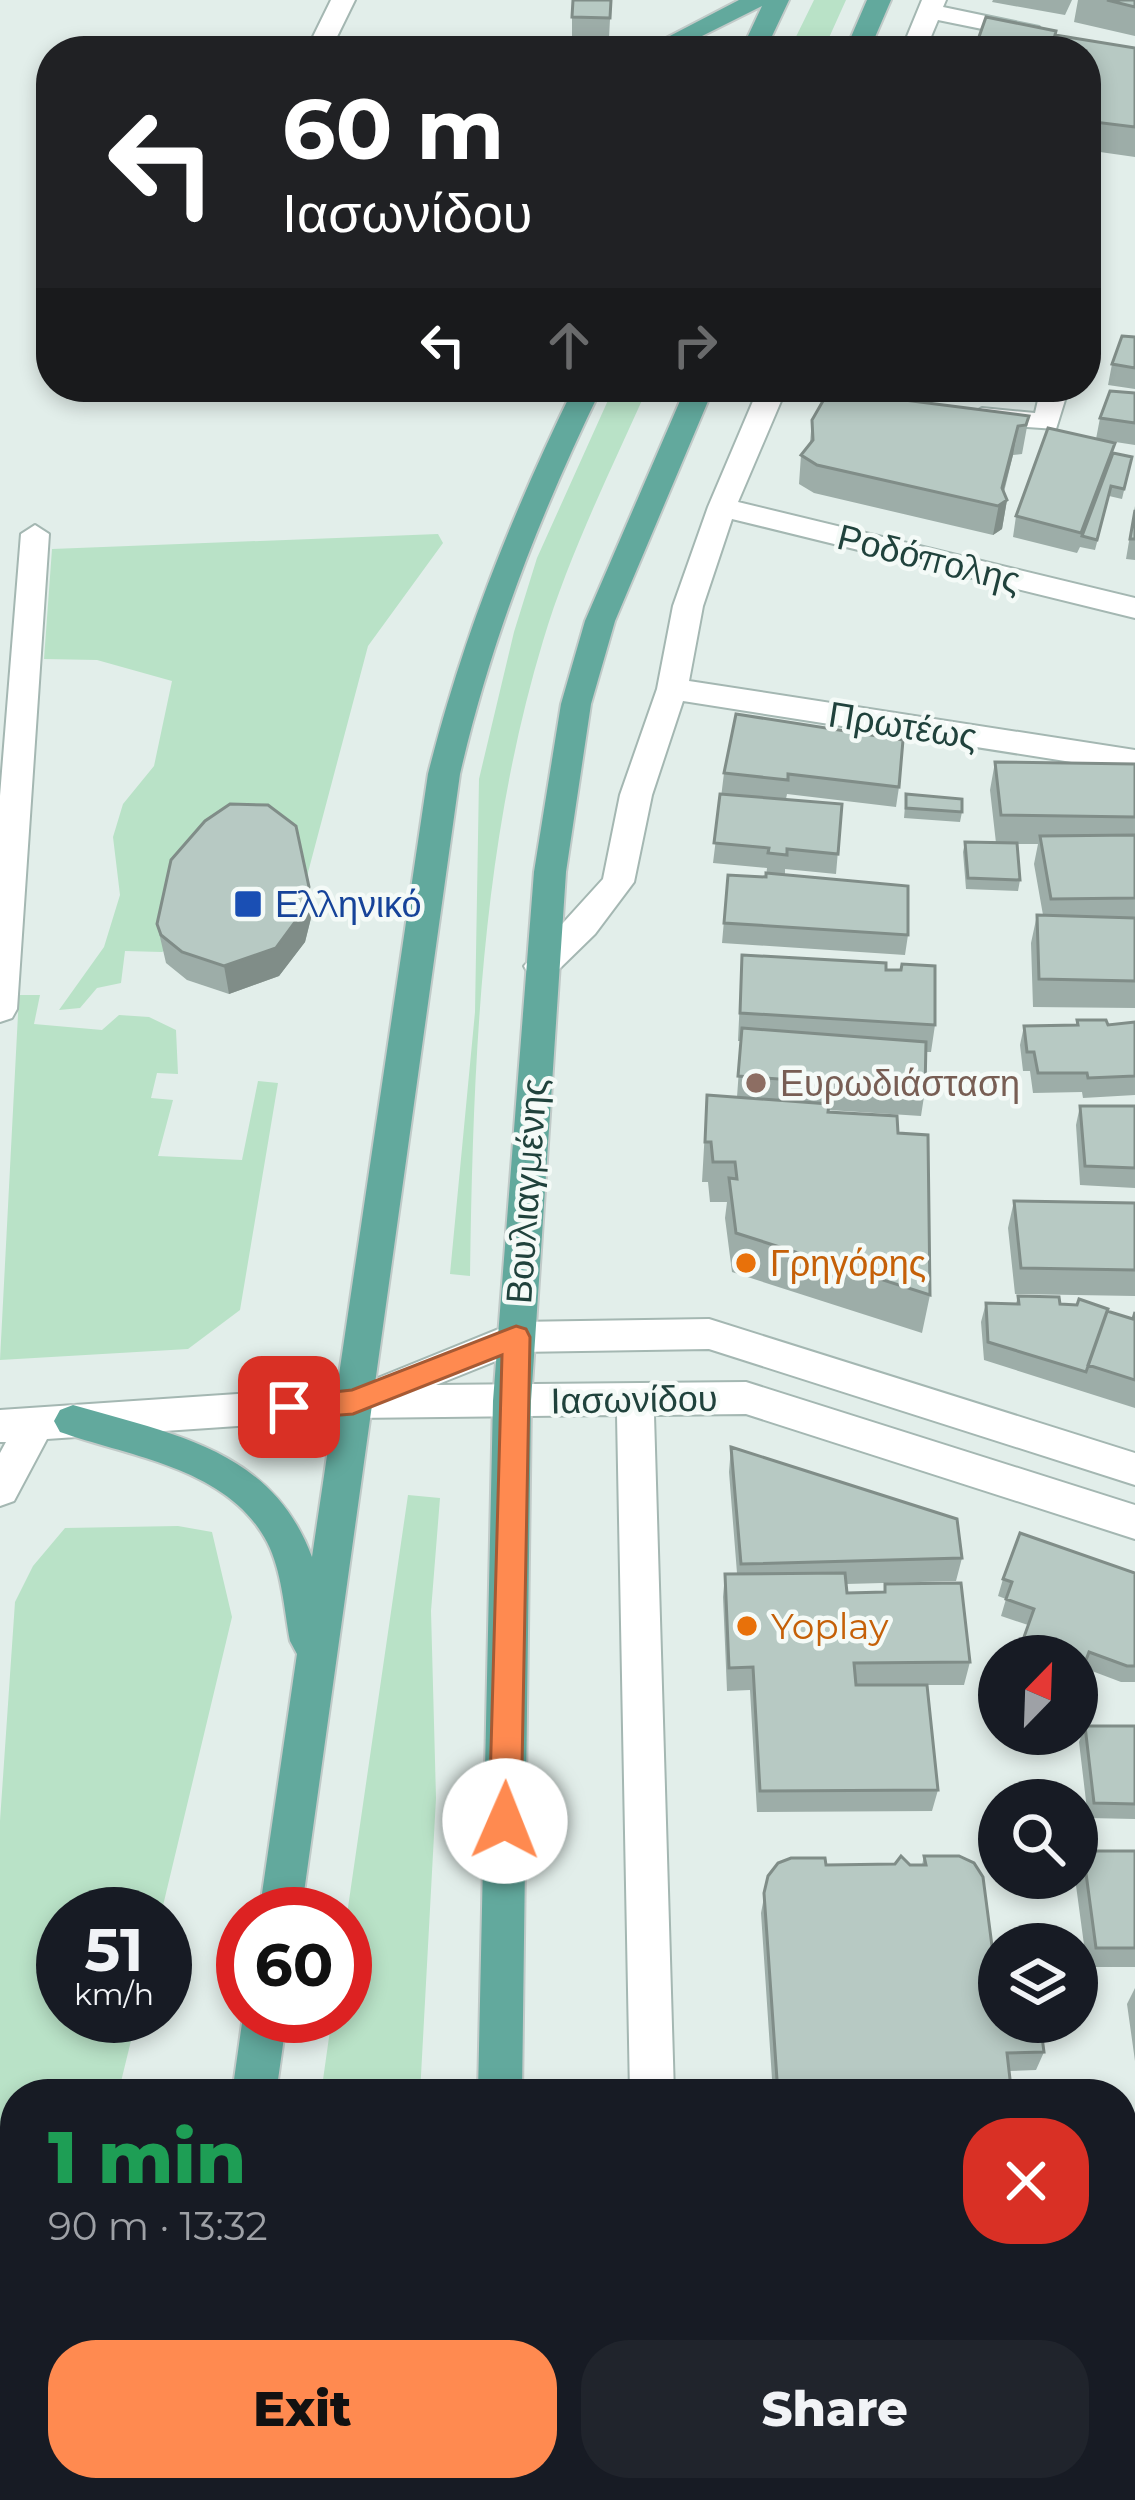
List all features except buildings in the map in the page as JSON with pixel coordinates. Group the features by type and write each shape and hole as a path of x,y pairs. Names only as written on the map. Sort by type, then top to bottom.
{"main road":[{"path":"684,36 757,0"},
{"path":"760,36 777,0"},
{"path":"863,36 879,0"},
{"path":"284,1887 432,836 459,705 515,538 581,402"},
{"name":"Βουλιαγμένης","path":"500,2079 512,1401 542,966 560,794 576,704 607,603 694,402"},
{"path":"36,1423 201,1463 235,1479 263,1502 283,1533 296,1570 316,1669"},
{"path":"256,2079 261,2043"}],"street":[{"path":"325,36 343,0"},
{"path":"919,36 932,6 1051,35"},
{"path":"542,966 618,882 636,795 672,689 688,606 722,507 767,402"},
{"path":"944,410 1042,425 1049,421 1052,402"},
{"name":"Ροδόπολης","path":"722,507 1135,608"},
{"path":"0,1009 35,534"},
{"name":"Πρωτέως","path":"672,689 1135,760"},
{"name":"Ιασωνίδου","path":"353,1402 516,1337 709,1334 1135,1469"},
{"name":"Ιασωνίδου","path":"353,1402 746,1398 1135,1522"},
{"path":"635,1399 652,2079"},
{"path":"0,1489 36,1423 353,1402"}],"green space":[{"path":"814,0 846,0 830,36 796,36"},
{"path":"607,402 641,402 565,576 522,718 493,876 484,956 470,1276 450,1274 475,1012 479,779 537,558"},
{"path":"438,534 443,543 368,646 306,880 162,952 125,951 121,983 97,988 80,1008 59,1010 104,947 120,895 113,837 123,804 154,766 172,681 97,660 44,659 52,549"},
{"path":"19,995 40,995 34,1024 102,1030 119,1015 149,1017 176,1030 178,1074 157,1073 151,1098 173,1100 158,1156 242,1160 258,1081 278,1083 240,1310 188,1349 0,1360"},
{"path":"408,1495 440,1498 431,1611 436,1798 421,2079 323,2079 328,2043 372,2043 372,1887 351,1887"},
{"path":"178,1526 212,1532 232,1617 167,1887 36,1887 36,2043 130,2043 122,2079 0,2079 0,1821 15,1602 33,1566 65,1528"}],"place":[{"name":"Ελληνικό","path":"248,904"},
{"name":"Ευρωδιάσταση","path":"756,1083"},
{"name":"Γρηγόρης","path":"746,1263"},
{"name":"Yoplay","path":"747,1626"}],"route":[{"path":"289,1407 353,1402 516,1337 505,1821"}]}
